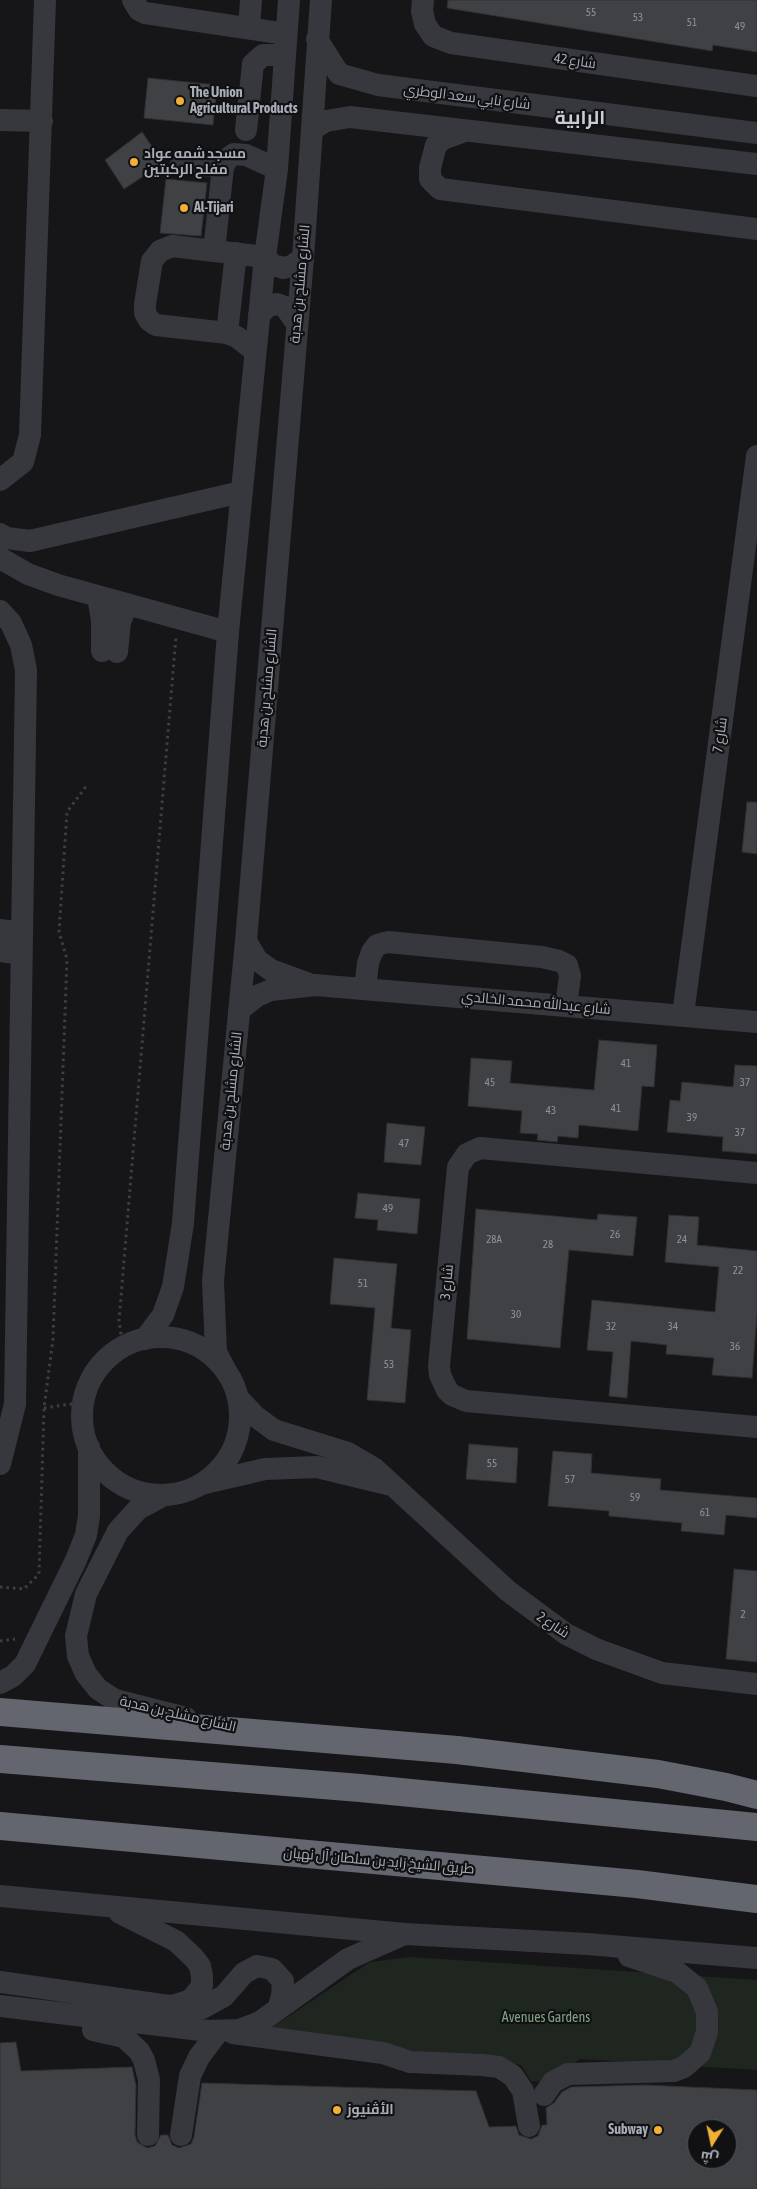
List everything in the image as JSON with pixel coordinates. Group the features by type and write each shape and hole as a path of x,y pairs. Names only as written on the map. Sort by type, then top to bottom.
{"highway":[{"path":"0,1712 254,1731 457,1750 658,1774 757,1795"},
{"path":"0,1759 360,1788 757,1827"},
{"name":"طريق الشيخ زايد بن سلطان آل نهيان","path":"0,1826 637,1884 757,1898"},
{"path":"0,1837 83,1834"}],"street":[{"path":"0,480 23,462 30,435 45,0"},
{"path":"133,0 139,10 145,13 250,27 286,44"},
{"path":"250,27 251,0"},
{"path":"145,1338 164,1315 173,1286 183,1223 228,632 265,257 276,169 289,0"},
{"name":"الشارع مشلح بن هدبة","path":"227,1373 216,1352 213,1281 246,941 303,258 321,0"},
{"name":"شارع 42","path":"423,0 422,11 425,24 433,36 451,43 757,86"},
{"name":"شارع نابي سعد الوطري","path":"318,39 339,74 378,85 757,133"},
{"path":"246,130 253,64 263,55 286,44"},
{"path":"312,128 326,121 350,117 757,164"},
{"path":"642,152 634,146 632,134 637,126 647,119"},
{"path":"0,120 42,121"},
{"path":"465,131 443,139 436,145 430,168 430,179 440,189 757,229"},
{"path":"226,333 223,167 227,159 240,154 276,169"},
{"path":"181,163 223,167"},
{"path":"256,352 237,337 226,333 156,325 149,320 145,313 152,261 160,251 172,246 265,257 273,265 283,268 292,266 303,258"},
{"path":"259,315 268,306 277,304 289,311 297,324"},
{"name":"شارع 7","path":"682,1015 752,534 757,456"},
{"path":"0,534 7,538 30,542 241,492"},
{"path":"0,558 28,574 98,596 228,632"},
{"path":"98,596 110,651 127,604"},
{"path":"0,611 11,623 21,645 26,670 11,942 8,1305 15,1404 0,1464"},
{"name":"شارع عبدالله محمد الخالدي","path":"246,941 257,960 271,970 315,985"},
{"path":"365,989 368,964 372,952 377,945 388,942 542,957 559,961 567,965 570,976 566,1005"},
{"name":"شارع عبدالله محمد الخالدي","path":"239,1010 257,996 271,990 315,985 757,1022"},
{"name":"شارع 3","path":"757,1173 480,1148 466,1154 458,1167 439,1366 440,1375 447,1390 452,1395 466,1401 757,1427"},
{"path":"0,1683 13,1676 25,1664 76,1560 86,1535 89,1516 89,1448 83,1425 84,1402 91,1379 104,1361 123,1347 145,1338 169,1338 192,1343 212,1355 227,1373 238,1398 240,1418 237,1438 229,1456 217,1472 200,1484 183,1492 164,1495 146,1493 120,1482 98,1464 89,1448"},
{"name":"شارع 2","path":"238,1398 274,1430 348,1453 375,1470 454,1539 508,1591 566,1634 596,1649 662,1673 757,1684"},
{"name":"شارع 2","path":"200,1484 265,1469 316,1467 340,1471 390,1485"},
{"name":"الشارع مشلح بن هدبة","path":"164,1495 138,1509 127,1519 110,1544 86,1594 79,1617 76,1636 78,1656 86,1674 98,1689 115,1700 170,1714 254,1731"},
{"path":"0,1896 111,1908 404,1934 587,1944 757,1958"},
{"path":"111,1908 176,1942 185,1948 200,1966 202,1986 197,1994 184,2004 162,2005"},
{"path":"181,2134 190,2076 199,2057 222,2032 250,2027 348,1959 404,1934"},
{"path":"544,2096 553,2082 568,2074 674,2071 693,2061 705,2043 707,2012 697,1988 688,1978 665,1967 587,1944"},
{"path":"0,1982 190,2010 202,2008 224,1996 244,1972 258,1966 272,1969 283,1981 282,1996 278,2008"},
{"path":"0,2006 383,2053 411,2048 483,2054 505,2059 523,2070 533,2086 534,2125"},
{"path":"36,2010 47,2018 67,2026 113,2033 124,2037 139,2051 148,2070 148,2135"}],"path":[{"path":"123,1347 119,1321 178,618"},
{"path":"0,1587 24,1589 39,1574 44,1408 53,1339 67,959 59,932 67,812 87,785"},
{"path":"44,1408 84,1402"}],"green space":[{"name":"Avenues Gardens","path":"411,1957 757,1980 757,2070 580,2059 549,2082 531,2081 521,2065 265,2032 370,1962"}],"building":[{"path":"448,0 757,0 757,52 713,45 712,51 447,8"},
{"name":"The Union Agricultural Products","path":"148,78 217,85 213,125 144,118"},
{"name":"مسجد شمه عواد مفلح الركبتين","path":"142,132 163,163 124,189 105,160"},
{"name":"Al-Tijari","path":"166,179 207,183 201,236 160,233"},
{"path":"747,802 757,802 757,854 742,852"},
{"path":"599,1040 657,1045 654,1087 642,1086 638,1131 579,1125 578,1138 558,1136 557,1142 537,1140 538,1134 520,1133 522,1111 468,1106 471,1058 512,1061 510,1083 594,1090"},
{"path":"735,1065 757,1066 757,1154 722,1151 723,1137 667,1132 670,1100 680,1101 682,1082 733,1087"},
{"path":"387,1123 425,1127 421,1165 384,1162"},
{"path":"358,1193 420,1199 417,1234 377,1230 378,1220 355,1218"},
{"path":"476,1209 597,1220 598,1214 637,1217 633,1256 569,1250 560,1348 467,1339"},
{"path":"669,1215 699,1217 697,1245 757,1251 757,1315 752,1378 712,1375 714,1358 666,1354 667,1345 631,1341 627,1398 609,1396 613,1352 587,1350 592,1300 715,1312 719,1267 665,1262"},
{"path":"334,1258 397,1264 391,1328 411,1330 405,1403 367,1400 375,1308 330,1304"},
{"path":"469,1444 518,1448 516,1483 466,1479"},
{"path":"553,1451 592,1454 591,1473 661,1479 660,1490 757,1498 757,1518 726,1515 724,1535 681,1531 682,1523 609,1516 609,1511 548,1506"},
{"path":"734,1569 757,1571 757,1662 726,1659"},
{"name":"الأڤنيوز","path":"16,2042 21,2071 132,2067 136,2086 135,2135 137,2142 147,2148 155,2146 161,2135 168,2135 172,2145 179,2148 191,2144 194,2137 202,2083 476,2091 489,2127 516,2126 519,2135 531,2139 538,2136 542,2125 547,2125 546,2108 554,2103 562,2092 571,2087 644,2085 757,2090 757,2189 0,2189 0,2043"}],"place":[{"name":"The Union Agricultural Products","path":"180,101"},
{"name":"مسجد شمه عواد مفلح الركبتين","path":"134,162"},
{"name":"Al-Tijari","path":"184,208"},
{"name":"الأڤنيوز","path":"337,2110"},
{"name":"Subway","path":"658,2130"}],"district":[{"name":"الرابية","path":"580,118"}]}
